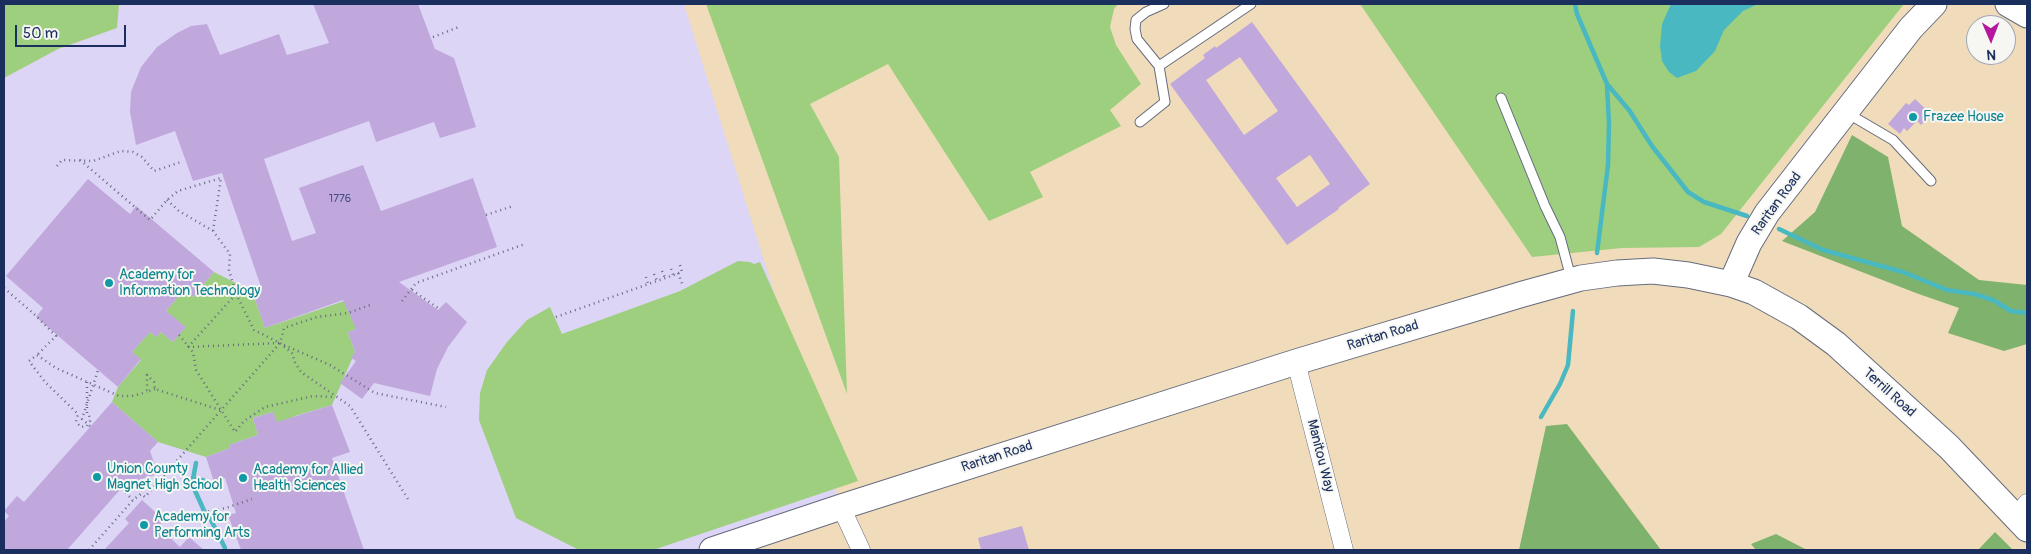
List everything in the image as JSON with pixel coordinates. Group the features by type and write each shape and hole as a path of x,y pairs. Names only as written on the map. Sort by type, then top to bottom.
{"street":[{"name":"Raritan Road","path":"712,550 1296,362 1572,281 1617,273 1653,272 1688,275 1731,284 1749,243 1767,213 1847,113 1911,28 1934,4"},
{"path":"2008,4 2027,15"},
{"name":"Terrill Road","path":"1731,284 1754,292 1800,317 1836,344 2024,516"},
{"name":"Manitou Way","path":"1296,362 1344,550"},
{"path":"841,507 861,550"}],"lane":[{"path":"1140,122 1165,102 1160,66 1137,38 1136,20 1146,12 1164,4"},
{"path":"1160,66 1251,4"},
{"path":"1501,98 1545,206 1560,237 1572,281"},
{"path":"1847,113 1893,140 1931,181"}],"path":[{"path":"433,37 459,27"},
{"path":"57,166 62,160 93,161 121,150 132,152 142,157 154,171 181,162"},
{"path":"80,160 150,220 167,200 178,191 221,178 213,230"},
{"path":"167,200 179,211 213,230 230,254 229,270 236,294 254,330 330,365 375,393 446,407"},
{"path":"486,215 512,206"},
{"path":"402,302 416,283 525,244"},
{"path":"556,317 682,272 680,265"},
{"path":"671,269 673,275"},
{"path":"662,272 665,278"},
{"path":"678,273 683,286"},
{"path":"654,274 657,281"},
{"path":"646,277 648,284"},
{"path":"4,288 56,336 29,361 46,382 78,414 76,422 81,426 87,426 90,421 89,414 87,413 87,382"},
{"path":"412,290 438,308"},
{"path":"188,347 236,294"},
{"path":"89,550 133,500 140,494 145,497 280,343 284,328 317,317 348,313 370,306"},
{"path":"179,334 193,352 196,370 235,432 244,421 265,407 313,396 337,397"},
{"path":"188,347 280,343 293,354 294,361 302,372 350,406 408,498"},
{"path":"37,355 56,368 119,396 132,396 155,389 221,410"},
{"path":"90,426 82,419 98,370"},
{"path":"147,392 147,375 154,382 155,389"},
{"path":"122,489 133,500"},
{"path":"164,520 226,508 252,499"}],"shaded area":[{"path":"119,4 684,4 841,507 712,550 4,550 4,78 58,49 116,28"}],"green space":[{"path":"4,4 119,4 117,28 58,49 4,78"},
{"path":"706,4 1118,4 1114,9 1110,27 1116,45 1141,84 1110,110 1121,126 1030,172 1043,197 989,221 888,64 810,104 839,157 847,394"},
{"path":"1360,4 1904,4 1721,234 1699,247 1622,248 1532,257"},
{"path":"1852,135 1888,157 1902,226 1979,280 2027,285 2027,344 2004,351 1948,333 1959,308 1782,241 1815,212"},
{"path":"738,261 754,264 760,262 858,481 653,550 579,550 516,518 479,420 480,393 487,370 507,342 527,320 550,307 562,334 680,291"},
{"path":"214,272 252,291 265,328 344,301 375,322 348,332 355,352 332,405 295,416 278,427 273,412 253,418 258,435 229,445 230,448 206,457 158,442 112,402 118,387 141,360 132,352 150,332 156,337 161,332 173,342 185,327 166,311 184,290 193,297"},
{"path":"1567,424 1661,550 1519,550 1546,426"},
{"path":"1995,532 2013,550 1978,550"},
{"path":"1776,534 1807,550 1756,550 1751,544"}],"water":[{"path":"1671,4 1758,4 1743,11 1724,30 1715,51 1696,71 1677,78 1669,72 1662,61 1660,46 1662,24"}],"building":[{"path":"313,4 418,4 435,49 454,58 476,127 440,138 434,122 376,142 369,121 264,159 292,241 316,233 299,188 363,165 381,211 473,178 497,247 399,282 438,310 446,302 467,322 448,347 437,369 430,396 374,383 362,399 340,383 356,361 351,358 355,352 348,332 356,329 343,300 265,328 252,291 261,287 222,173 193,181 175,131 136,145 130,112 131,92 141,67 157,47 191,26 207,24 220,55 279,34 287,55 329,43"},
{"path":"1252,22 1370,184 1339,209 1287,245 1170,84 1205,58 1203,55 1215,46 1216,48","holes":["1240,57 1278,111 1244,135 1206,80","1310,155 1330,184 1297,207 1276,178"]},
{"name":"Frazee House","path":"1915,99 1931,114 1921,125 1917,121 1907,131 1904,128 1900,134 1888,124 1906,103 1909,105"},
{"name":"Academy for Information Technology","path":"88,179 130,214 136,206 214,272 193,297 184,290 166,311 186,327 173,342 161,332 156,337 150,332 132,352 141,359 118,387 36,317 43,308 6,276"},
{"name":"Union County Magnet High School","path":"112,402 158,442 150,451 158,474 125,484 67,550 4,550 4,522 9,516 4,511 17,496 24,502"},
{"name":"Academy for Allied Health Sciences","path":"332,405 350,452 332,458 364,550 241,550 228,515 236,513 225,478 214,482 206,457 230,448 229,445 258,435 253,418 273,412 277,422"},
{"name":"Academy for Performing Arts","path":"142,500 164,520 159,527 180,547 189,537 204,550 104,550 129,523 125,519"},
{"path":"1022,526 1029,550 981,550 978,538"}],"waterway":[{"path":"1575,4 1577,14 1607,84 1629,110 1652,146 1688,192 1704,202 1747,216"},
{"path":"1597,253 1608,165 1609,124 1607,86"},
{"path":"1779,229 1823,250 1903,272 1947,290 1974,294 1993,300 2011,311 2027,313"},
{"path":"1541,417 1560,384 1568,365 1573,311"},
{"path":"196,463 193,479 203,480"},
{"path":"184,486 192,483"},
{"path":"192,484 206,515 211,520 221,517"},
{"path":"211,520 225,548"}],"place":[{"name":"Frazee House","path":"1913,117"},
{"name":"Academy for Information Technology","path":"109,283"},
{"name":"Union County Magnet High School","path":"97,477"},
{"name":"Academy for Allied Health Sciences","path":"243,478"},
{"name":"Academy for Performing Arts","path":"144,525"}]}
